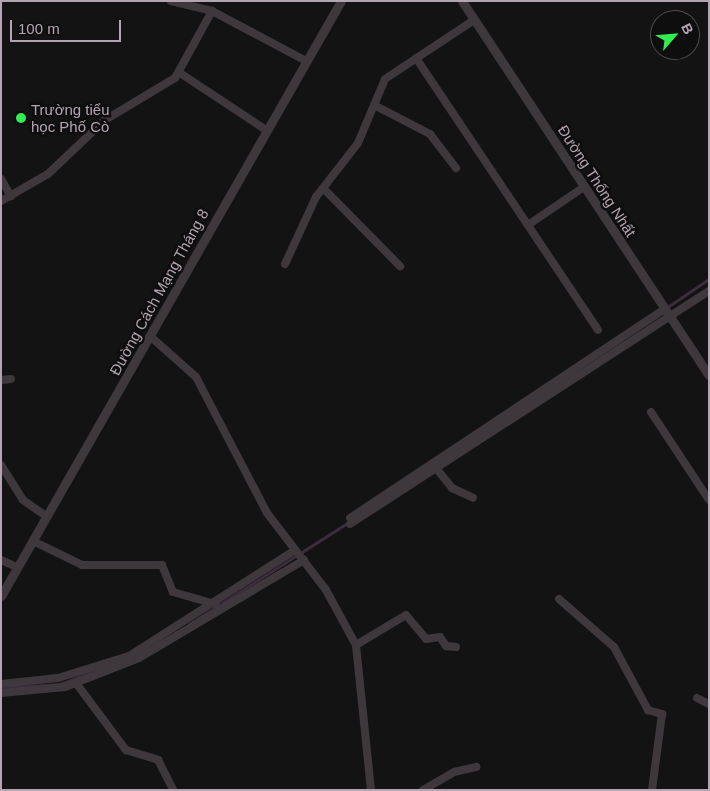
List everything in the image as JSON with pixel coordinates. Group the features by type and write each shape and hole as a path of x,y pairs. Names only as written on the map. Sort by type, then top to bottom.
{"street":[{"path":"171,1 212,11 306,61"},
{"name":"Đường Cách Mạng Tháng 8","path":"1,596 341,1"},
{"name":"Đường Thống Nhất","path":"462,1 707,370"},
{"path":"1,201 48,174 105,120 180,74 212,11"},
{"path":"285,264 323,188 358,143 385,79 474,20"},
{"path":"416,58 598,330"},
{"path":"180,74 266,130"},
{"path":"374,105 430,134 456,168"},
{"path":"1,179 11,196"},
{"path":"528,225 584,187"},
{"path":"323,188 400,266"},
{"path":"668,313 436,468 349,522 668,313 709,291"},
{"path":"150,336 196,377 249,484 330,597 356,645 371,790"},
{"path":"1,380 11,379"},
{"path":"651,412 709,500"},
{"path":"1,465 23,500 46,516"},
{"path":"436,468 452,488 473,498"},
{"path":"33,541 82,565 162,565 173,592 215,604"},
{"path":"1,684 58,678 129,656 299,555"},
{"path":"1,693 76,683 147,655 299,555"},
{"path":"1,560 17,567"},
{"path":"559,599 614,647 648,710 662,714 652,790"},
{"path":"356,645 406,615 426,639 440,638 446,646 456,647"},
{"path":"76,683 126,750 158,760 172,790"},
{"path":"696,698 709,704"},
{"path":"423,790 454,772 476,767"}],"waterway":[{"path":"666,308 709,279"},
{"path":"189,624 349,522"},
{"path":"1,688 60,684 100,669"}],"place":[{"name":"Trường tiểu học Phố Cò","path":"21,118"}]}
